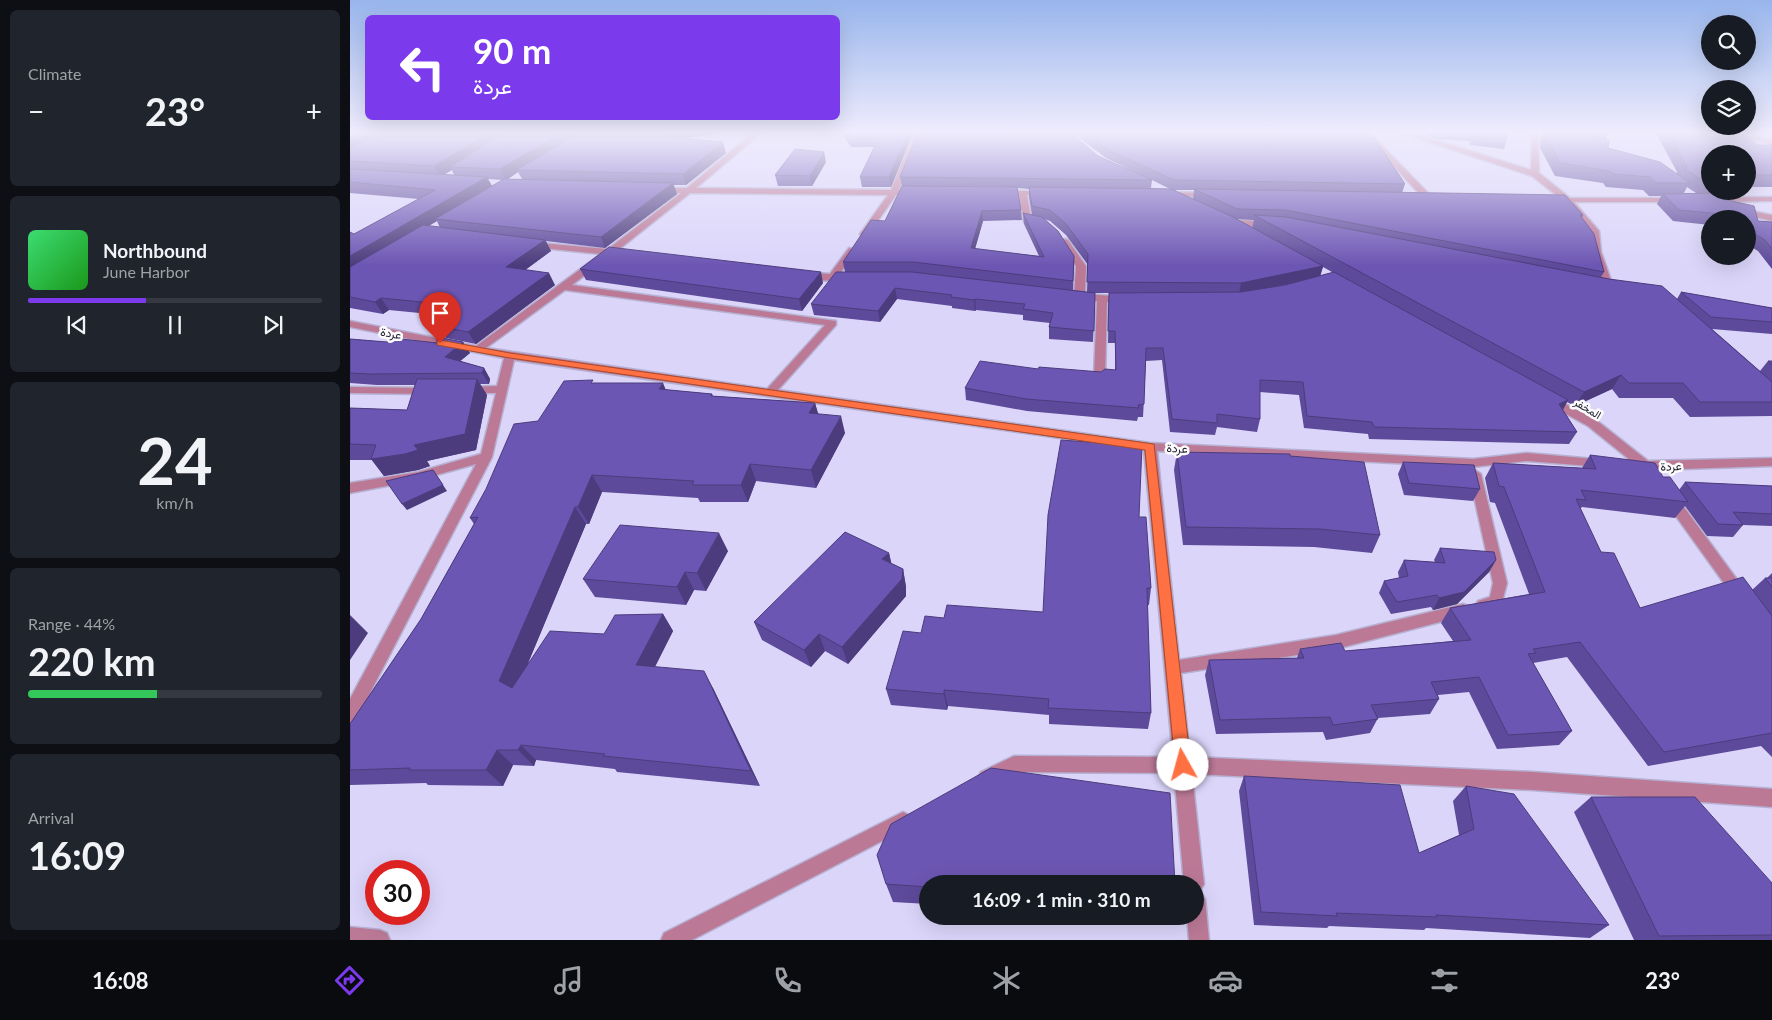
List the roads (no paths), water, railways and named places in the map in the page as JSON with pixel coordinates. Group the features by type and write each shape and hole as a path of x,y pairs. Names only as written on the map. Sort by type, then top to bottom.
{"street":[{"path":"477,350 611,252 707,177"},
{"path":"832,281 894,193 901,177"},
{"path":"1408,177 1428,198"},
{"path":"1540,177 1568,200 1595,231 1597,252 1609,289"},
{"path":"652,190 927,193"},
{"path":"994,193 1050,193"},
{"path":"1024,193 1027,220 1046,224"},
{"path":"1197,207 1164,193 1219,195"},
{"path":"1418,198 1438,198"},
{"path":"1772,199 1696,201 1772,218"},
{"path":"1538,200 1687,200"},
{"path":"1250,232 1229,221 1282,225"},
{"path":"1057,233 1081,266 1076,297 1102,300 1134,300"},
{"path":"525,243 630,254"},
{"path":"793,274 832,281 861,278"},
{"path":"564,287 806,316 832,323 770,392"},
{"path":"1082,378 1099,379 1102,300"},
{"name":"عردة","path":"350,324 510,356 1150,447 1473,463 1527,457 1648,467 1772,462"},
{"path":"350,715 486,457 510,356"},
{"path":"456,390 502,389"},
{"path":"350,390 438,391"},
{"name":"المخفر","path":"1540,394 1592,423 1648,467 1749,608"},
{"path":"1150,447 1193,875"},
{"path":"350,488 418,476 486,457"},
{"path":"1172,668 1336,642 1496,602 1500,583 1473,463"},
{"path":"970,786 1014,764 1183,765 1533,781 1772,798"},
{"path":"671,940 918,813"},
{"path":"1198,925 1199,940"},
{"path":"350,937 380,940"}]}
